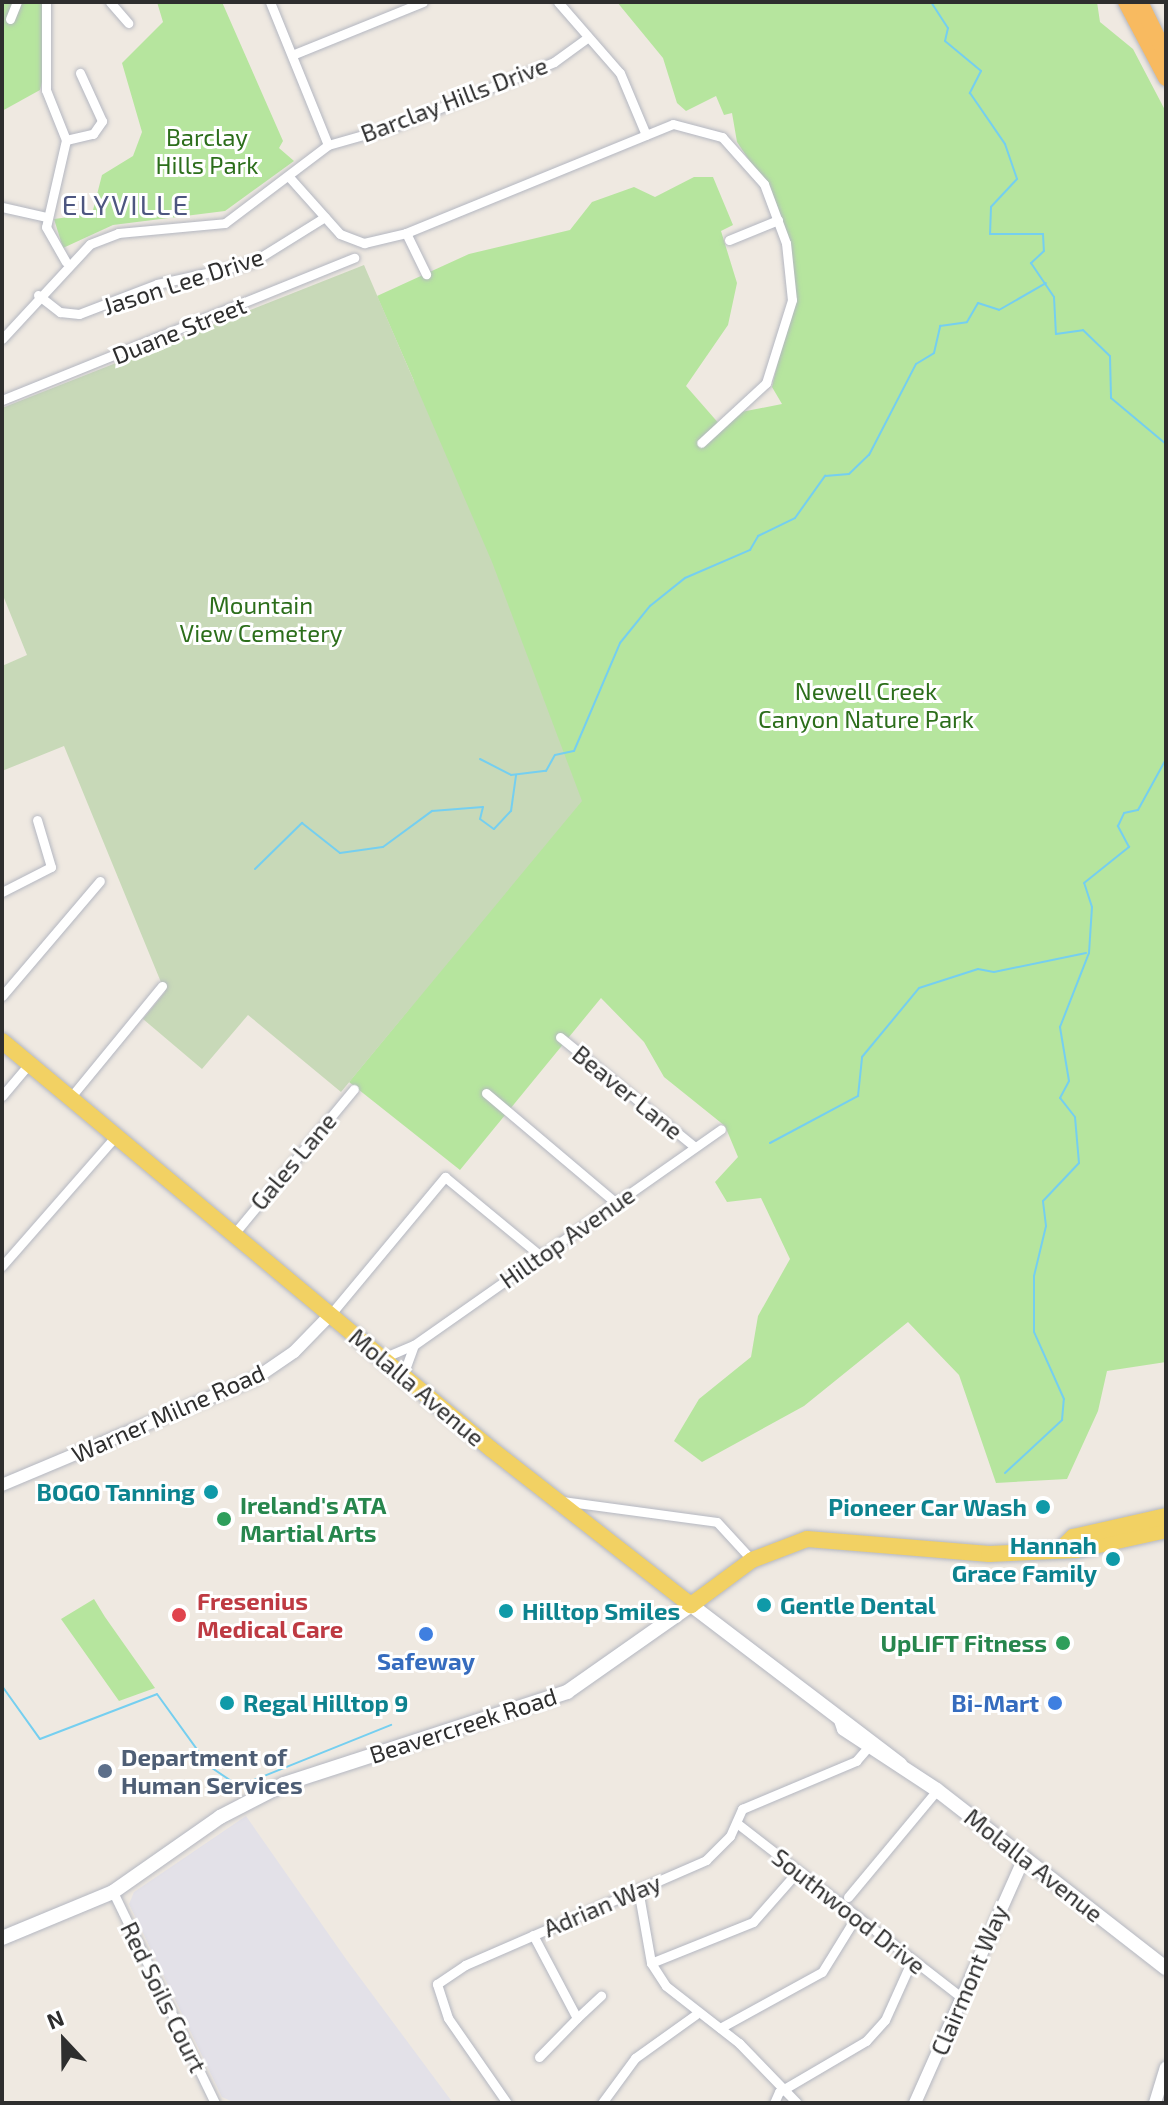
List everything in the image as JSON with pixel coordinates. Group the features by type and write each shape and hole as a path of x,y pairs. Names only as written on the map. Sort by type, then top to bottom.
{"highway":[{"path":"1126,2 1166,78"},
{"path":"1140,2 1166,55"}],"main road":[{"name":"Molalla Avenue","path":"2,1041 557,1501 841,1720 869,1746 937,1790 1166,1968"},
{"name":"Beavercreek Road","path":"1064,1546 1073,1537 1166,1516"},
{"path":"1118,1541 1166,1523"},
{"name":"Beavercreek Road","path":"2,1938 113,1892 220,1817 284,1784 567,1692 752,1560 828,1538 974,1554 1118,1541 1166,1530"},
{"name":"Molalla Avenue","path":"841,1720 852,1720 900,1764"}],"street":[{"path":"10,19 17,2"},
{"path":"46,2 46,90 66,140 46,217 50,244 66,262"},
{"path":"110,2 128,23"},
{"path":"270,2 328,145"},
{"path":"292,55 423,2"},
{"path":"558,2 620,73 646,135"},
{"name":"Barclay Hills Drive","path":"2,339 66,262 118,233 225,223 290,178 328,145 395,126 540,68 587,38"},
{"path":"66,140 93,134 102,121 80,73"},
{"path":"290,178 325,217 364,243 406,233 673,124 722,137 764,184 778,220 793,280 786,336 753,401 701,443"},
{"path":"2,207 46,217"},
{"name":"Jason Lee Drive","path":"38,295 60,312 79,314 157,284 251,263 325,217"},
{"path":"729,240 778,220"},
{"path":"406,233 426,274"},
{"name":"Duane Street","path":"2,400 354,258"},
{"path":"2,892 51,867 37,820"},
{"path":"2,996 100,881"},
{"path":"70,1098 162,986"},
{"name":"Beaver Lane","path":"560,1037 695,1147"},
{"path":"2,1096 29,1064"},
{"name":"Gales Lane","path":"234,1234 354,1089"},
{"path":"486,1093 616,1203"},
{"name":"Hilltop Avenue","path":"383,1358 414,1345 721,1129"},
{"path":"2,1266 116,1136"},
{"name":"Warner Milne Road","path":"2,1485 256,1378 294,1352 330,1315 445,1177 541,1256"},
{"path":"403,1375 414,1345"},
{"path":"557,1501 717,1522 752,1560"},
{"name":"Adrian Way","path":"507,2103 434,1991 445,1976 706,1860 738,1824 742,1809 856,1761 869,1746"},
{"path":"848,1897 937,1790"},
{"name":"Southwood Drive","path":"738,1824 961,1997"},
{"name":"Clairmont Way","path":"915,2103 1024,1858"},
{"path":"651,1963 753,1922 798,1871"},
{"path":"638,1889 651,1963 695,2015 720,2028 779,2092 797,2103"},
{"name":"Red Soils Court","path":"113,1892 215,2103"},
{"path":"720,2028 822,1972 856,1917"},
{"path":"533,1935 577,2018"},
{"path":"774,2103 779,2092 866,2041 885,2020 912,1960"},
{"path":"539,2057 601,1996"},
{"path":"602,2103 635,2058 695,2015"},
{"path":"1155,2103 1166,2068"}],"shaded area":[{"path":"246,1816 346,1959 453,2103 235,2103 222,2097 129,1904 134,1892"}],"green space":[{"path":"2,2 44,4 49,53 40,90 2,111"},
{"name":"Barclay Hills Park","path":"157,2 222,2 283,141 279,148 294,161 225,211 113,225 63,248 54,219 92,214 102,175 133,156 142,132 122,63 163,22"},
{"name":"Newell Creek Canyon Nature Park","path":"617,2 1097,2 1100,22 1133,49 1166,112 1166,1362 1107,1371 1098,1411 1067,1479 996,1483 959,1375 908,1322 804,1406 702,1462 674,1441 699,1399 751,1357 758,1316 790,1259 761,1198 727,1202 715,1182 738,1157 725,1126 664,1077 644,1042 601,998 460,1170 349,1082 410,1008 414,381 377,296 469,254 570,230 592,202 634,187 655,197 694,177 713,177 733,225 721,231 737,283 728,325 686,386 721,426 741,412 782,404 772,387 795,288 771,193 737,142 732,113 724,115 716,96 686,111 677,103 663,58"},
{"name":"Mountain View Cemetery","path":"364,265 492,562 582,801 341,1092 248,1015 202,1069 143,1019 165,992 64,746 2,771 2,666 27,655 2,593 2,408"},
{"path":"94,1599 155,1688 119,1701 61,1619"}],"waterway":[{"path":"931,2 948,28 945,41 981,71 970,93 1005,144 1017,179 991,207 990,234 1043,234 1044,251 1031,263 1054,297 1056,334 1083,330 1110,356 1111,398 1166,444"},
{"path":"480,759 511,775 546,771 555,755 574,751 620,643 650,606 685,578 750,550 758,536 795,518 825,476 849,474 869,455 916,364 934,353 940,326 967,322 978,303 999,310 1046,283"},
{"path":"1005,1473 1062,1420 1064,1399 1034,1332 1034,1276 1046,1226 1043,1201 1079,1163 1075,1117 1060,1098 1069,1081 1060,1027 1089,953 1092,907 1084,883 1129,847 1118,826 1124,813 1138,810 1166,759"},
{"path":"255,869 302,823 340,853 383,847 432,811 483,807 480,819 494,829 511,811 516,775"},
{"path":"770,1143 858,1096 862,1057 919,988 978,969 994,972 1086,953"},
{"path":"2,1686 40,1739 157,1694 209,1766 239,1786 391,1725"}],"place":[{"name":"BOGO Tanning","path":"211,1492"},
{"name":"Pioneer Car Wash","path":"1043,1507"},
{"name":"Ireland's ATA Martial Arts","path":"224,1519"},
{"name":"Hannah Grace Family","path":"1113,1559"},
{"name":"Gentle Dental","path":"764,1605"},
{"name":"Hilltop Smiles","path":"506,1611"},
{"name":"Fresenius Medical Care","path":"179,1615"},
{"name":"Safeway","path":"426,1634"},
{"name":"UpLIFT Fitness","path":"1063,1643"},
{"name":"Regal Hilltop 9","path":"227,1703"},
{"name":"Bi-Mart","path":"1055,1703"},
{"name":"Department of Human Services","path":"105,1771"}],"district":[{"name":"ELYVILLE","path":"126,204"}]}
